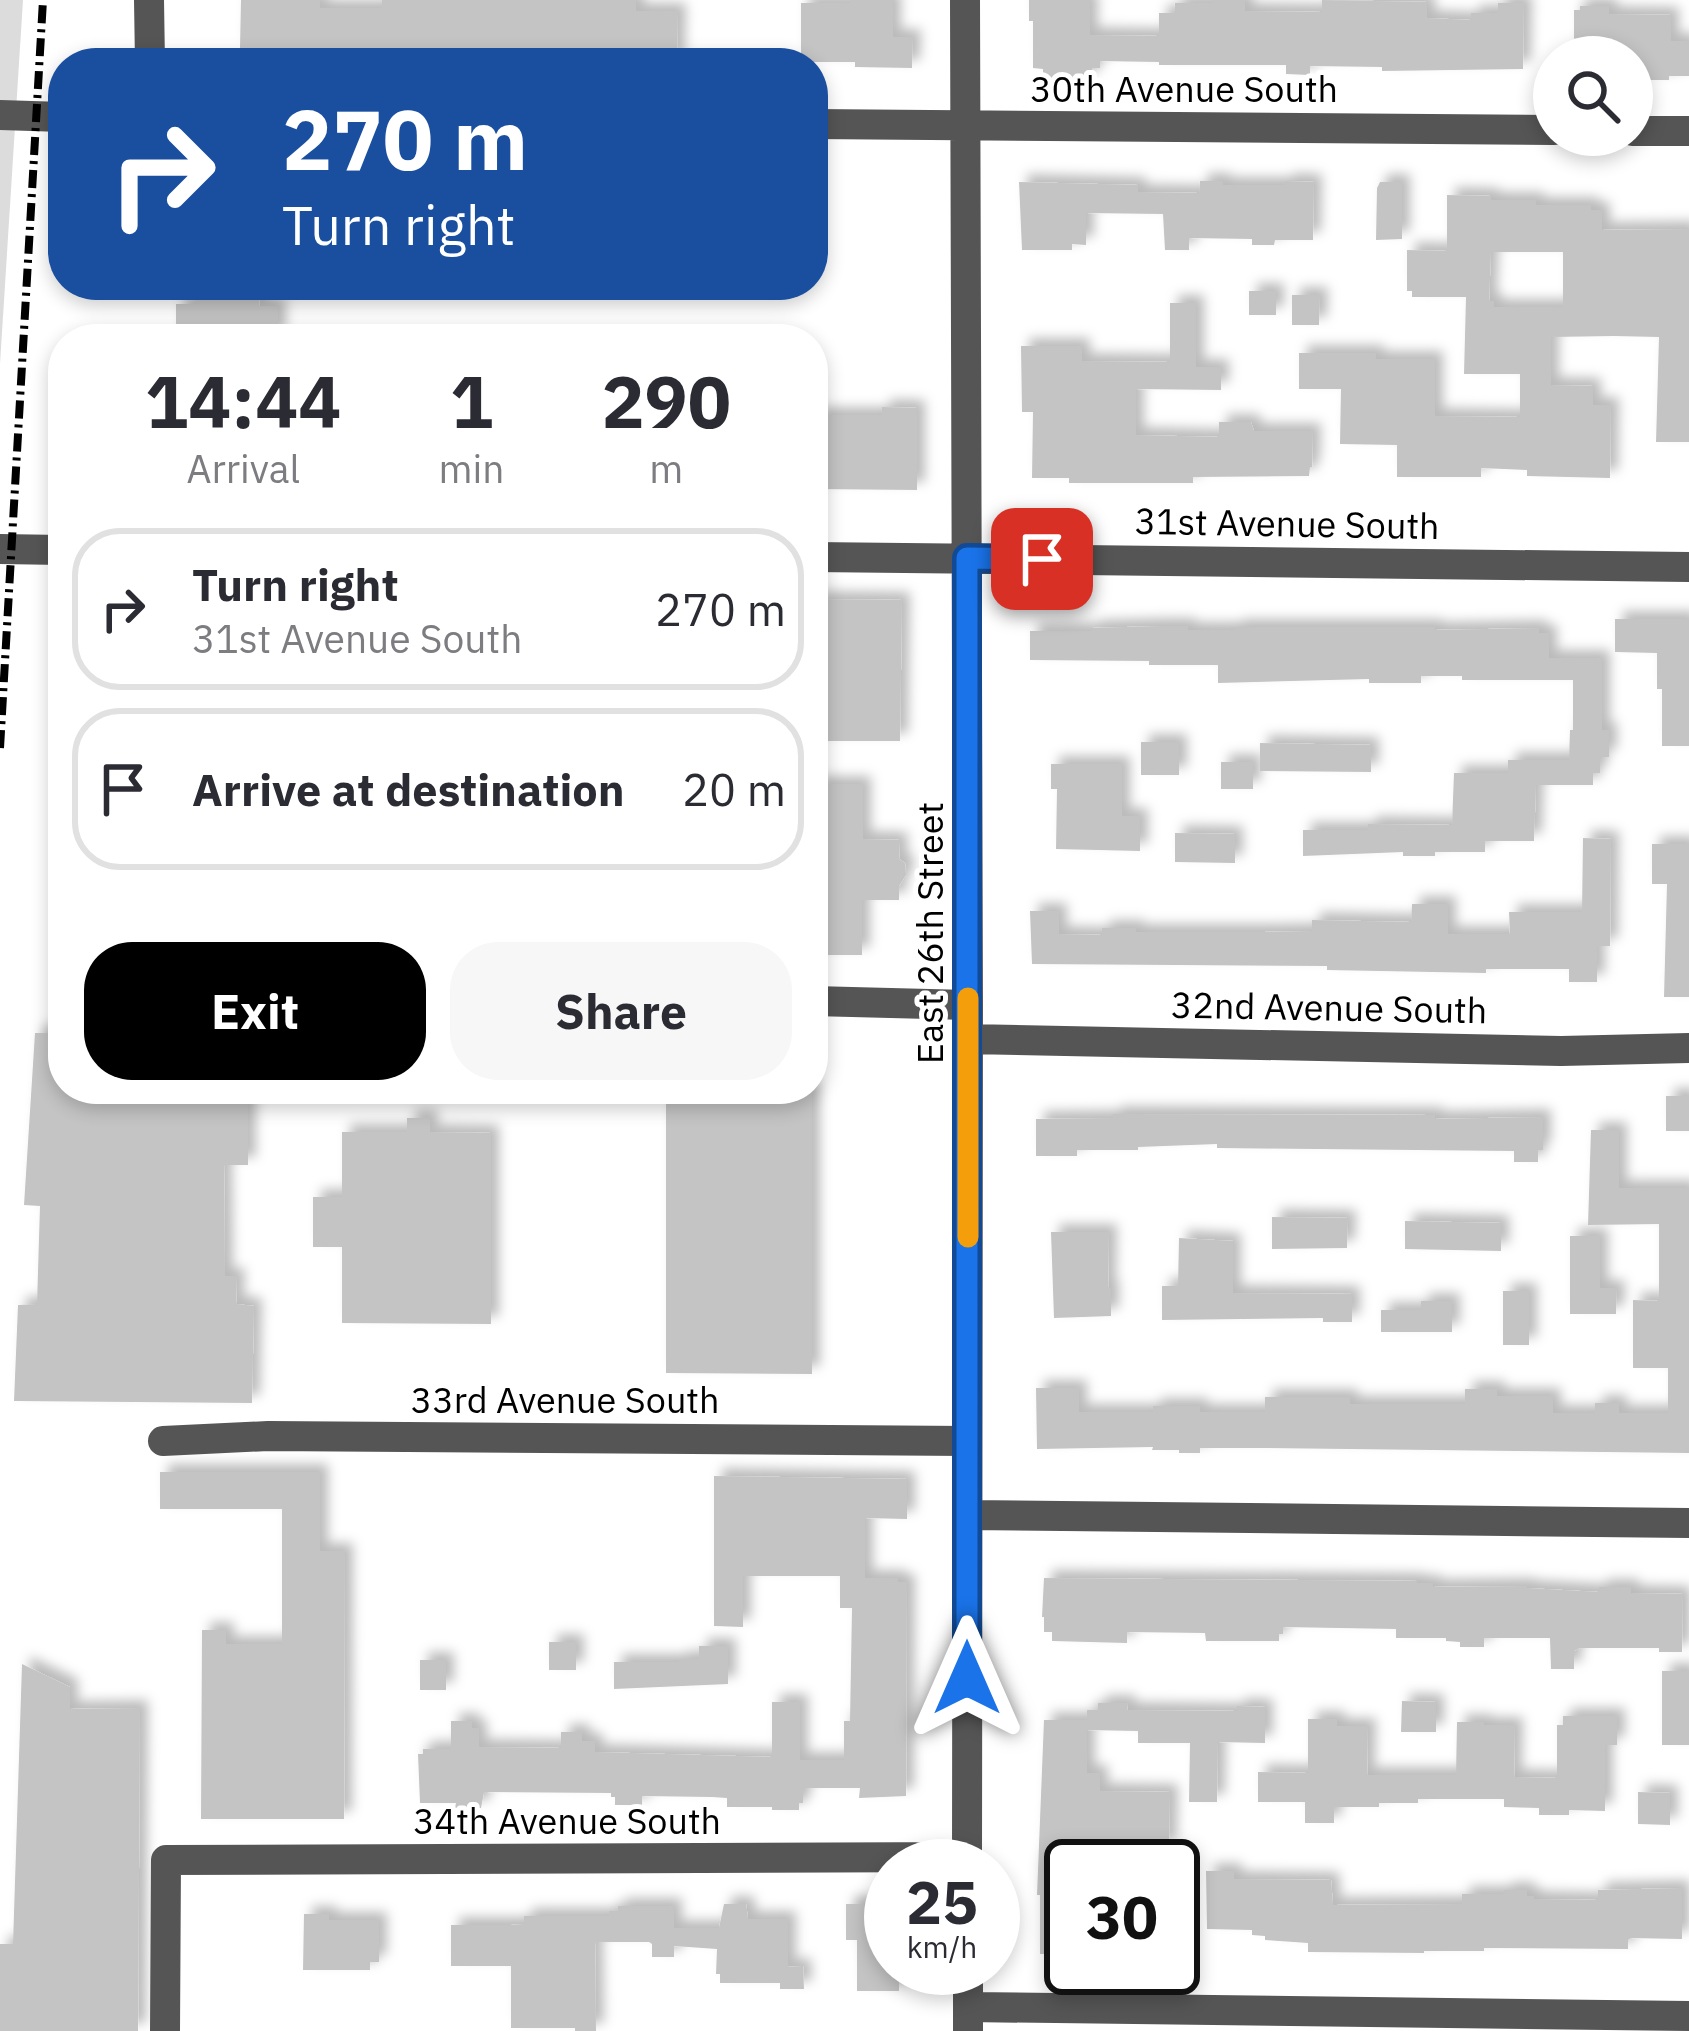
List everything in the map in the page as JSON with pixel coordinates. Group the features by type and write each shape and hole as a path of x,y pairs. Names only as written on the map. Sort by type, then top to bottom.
{"street":[{"path":"149,0 150,48"},
{"name":"East 26th Street","path":"964,0 967,1839"},
{"path":"0,116 48,117"},
{"name":"30th Avenue South","path":"828,124 1533,130"},
{"path":"1653,131 1689,131"},
{"path":"0,549 48,550"},
{"name":"31st Avenue South","path":"828,557 1689,567"},
{"path":"828,1001 968,1004"},
{"name":"32nd Avenue South","path":"968,1039 1561,1051 1689,1048"},
{"name":"33rd Avenue South","path":"164,1441 268,1436 967,1441"},
{"path":"968,1516 1689,1523"},
{"name":"34th Avenue South","path":"165,2031 166,1860 864,1862"},
{"path":"968,2019 1689,2016"}],"shaded area":[{"path":"0,0 23,0 0,364"}],"building":[{"path":"241,0 320,0 320,8 382,8 382,0 636,0 636,11 678,11 677,48 240,48"},
{"path":"893,0 893,37 913,37 912,68 855,67 855,62 828,62 828,48 801,48 801,3"},
{"path":"1029,0 1090,0 1090,35 1159,36 1159,13 1174,13 1175,3 1245,0 1245,11 1322,12 1322,0 1427,2 1427,18 1471,20 1471,13 1498,13 1498,3 1524,3 1523,69 1382,71 1382,67 1310,66 1310,75 1286,74 1286,65 1100,61 1100,68 1092,68 1092,79 1043,79 1043,69 1033,68"},
{"path":"1580,6 1609,6 1609,14 1671,15 1671,41 1689,41 1689,76 1653,80 1653,36 1574,36 1574,10"},
{"path":"1200,181 1223,181 1223,185 1314,182 1313,240 1252,245 1252,239 1189,238 1189,250 1165,250 1163,214 1086,213 1086,245 1072,244 1072,250 1022,250 1019,182 1138,185 1138,192 1199,193"},
{"path":"1380,182 1402,182 1402,239 1376,240"},
{"path":"1447,195 1536,200 1536,205 1591,205 1591,210 1602,210 1602,230 1689,229 1689,442 1656,442 1659,337 1614,336 1551,337 1551,385 1593,386 1593,405 1611,405 1610,478 1527,476 1527,470 1481,468 1481,477 1397,477 1397,445 1340,444 1341,389 1299,389 1299,353 1435,359 1435,416 1520,417 1520,374 1464,374 1466,297 1412,297 1412,291 1407,291 1407,250 1447,251","holes":["1491,252 1563,252 1563,307 1494,307 1494,301 1489,301"]},
{"path":"1249,291 1276,291 1276,315 1249,315"},
{"path":"1292,295 1320,295 1319,325 1292,325"},
{"path":"196,300 259,300 259,306 278,306 278,324 176,324 176,304 196,304"},
{"path":"1170,303 1196,303 1196,367 1221,367 1221,390 1136,389 1136,435 1219,437 1219,422 1251,422 1254,431 1313,431 1309,476 1193,477 1193,483 1069,483 1069,478 1032,478 1033,412 1022,412 1021,346 1082,346 1082,361 1170,362"},
{"path":"882,407 917,408 917,490 828,489 828,415 882,415"},
{"path":"828,599 902,600 900,741 828,741"},
{"path":"1615,619 1689,619 1689,746 1662,746 1657,653 1615,652"},
{"path":"1188,626 1188,630 1539,628 1539,633 1549,633 1549,658 1602,658 1602,730 1609,730 1609,757 1600,757 1600,773 1593,773 1593,785 1536,785 1534,841 1485,841 1485,852 1435,852 1435,856 1403,856 1403,852 1303,856 1303,830 1368,830 1368,824 1452,825 1454,773 1508,773 1508,760 1569,760 1573,680 1421,676 1421,683 1369,683 1369,679 1218,683 1218,665 1030,660 1030,631"},
{"path":"1141,742 1179,742 1179,775 1141,775"},
{"path":"1260,743 1371,745 1371,772 1260,771"},
{"path":"1221,762 1253,762 1253,789 1221,789"},
{"path":"1051,764 1122,764 1122,816 1140,816 1140,851 1056,849 1057,789 1051,789"},
{"path":"828,784 863,784 863,839 900,840 899,859 905,863 899,900 862,900 862,955 828,955"},
{"path":"1175,833 1235,834 1235,863 1175,862"},
{"path":"1583,838 1611,839 1610,946 1597,946 1597,982 1569,982 1569,969 1486,969 1486,973 1327,970 1327,966 1032,964 1030,911 1059,911 1059,934 1102,935 1102,928 1312,931 1312,920 1411,922 1412,904 1448,904 1448,934 1510,934 1509,912 1582,912"},
{"path":"1652,844 1689,844 1689,997 1664,997 1667,884 1652,884"},
{"path":"35,1033 48,1033 48,1104 248,1104 248,1165 224,1165 225,1276 237,1276 236,1304 254,1306 252,1403 14,1401 18,1305 37,1304 40,1206 24,1205"},
{"path":"1666,1096 1689,1096 1689,1131 1666,1131"},
{"path":"666,1104 812,1104 812,1374 666,1373"},
{"path":"1113,1114 1543,1117 1543,1150 1538,1150 1538,1162 1514,1162 1514,1151 1217,1148 1217,1144 1036,1156 1036,1119 1113,1118"},
{"path":"407,1118 430,1118 430,1132 491,1133 491,1324 342,1323 342,1247 313,1247 313,1197 342,1197 342,1132 407,1132"},
{"path":"1591,1130 1619,1130 1619,1188 1689,1188 1689,1453 1037,1449 1036,1388 1079,1388 1079,1412 1153,1412 1153,1406 1200,1406 1200,1412 1265,1412 1265,1397 1350,1397 1350,1404 1465,1404 1465,1389 1497,1389 1497,1396 1553,1396 1553,1413 1595,1413 1595,1403 1619,1403 1619,1413 1668,1413 1668,1368 1633,1368 1633,1300 1659,1301 1659,1224 1588,1225"},
{"path":"1272,1217 1348,1218 1347,1248 1272,1249"},
{"path":"1405,1221 1501,1223 1501,1251 1405,1249"},
{"path":"1051,1232 1109,1232 1111,1316 1054,1318"},
{"path":"1570,1236 1600,1236 1600,1288 1617,1288 1616,1314 1570,1314"},
{"path":"1179,1238 1233,1241 1233,1293 1352,1294 1352,1322 1323,1322 1323,1318 1162,1320 1162,1286 1178,1286"},
{"path":"1503,1291 1529,1291 1529,1345 1503,1345"},
{"path":"1421,1301 1452,1301 1452,1332 1381,1332 1381,1310 1421,1310"},
{"path":"160,1472 320,1472 320,1551 345,1551 344,1819 201,1819 202,1630 226,1630 226,1644 282,1644 282,1509 160,1509"},
{"path":"714,1476 907,1479 907,1519 865,1518 865,1578 907,1582 906,1796 859,1798 860,1788 803,1788 799,1810 727,1807 727,1798 712,1797 642,1796 642,1805 615,1805 611,1793 484,1792 481,1808 420,1803 418,1754 423,1749 451,1749 451,1721 472,1721 472,1728 479,1728 479,1747 561,1748 561,1732 582,1732 582,1741 595,1741 595,1752 772,1757 772,1702 800,1702 800,1760 844,1760 844,1721 850,1721 852,1608 840,1608 840,1576 743,1576 743,1627 714,1626"},
{"path":"1044,1578 1417,1581 1433,1583 1433,1587 1527,1586 1599,1592 1599,1587 1631,1587 1631,1593 1683,1594 1682,1652 1580,1648 1574,1651 1574,1669 1551,1669 1550,1638 1484,1638 1484,1647 1460,1647 1460,1642 1446,1638 1396,1638 1396,1629 1283,1627 1279,1641 1206,1641 1205,1633 1127,1632 1127,1643 1052,1641 1052,1632 1044,1632 1042,1617"},
{"path":"549,1642 576,1642 576,1670 549,1670"},
{"path":"699,1646 728,1646 728,1684 614,1689 614,1662 699,1659"},
{"path":"420,1660 446,1660 446,1690 420,1690"},
{"path":"22,1664 70,1687 70,1709 140,1708 138,2031 0,2031 0,1944 13,1944"},
{"path":"1662,1671 1689,1671 1689,1745 1662,1745"},
{"path":"1402,1701 1436,1702 1436,1732 1401,1732"},
{"path":"1098,1703 1128,1703 1127,1710 1265,1707 1265,1743 1218,1742 1217,1802 1189,1802 1190,1743 1138,1743 1138,1731 1087,1730 1087,1773 1100,1773 1100,1791 1170,1792 1169,1839 1044,1839 1044,1954 1040,1954 1037,1895 1044,1720 1087,1720 1087,1710 1098,1710"},
{"path":"1563,1716 1617,1716 1617,1745 1605,1745 1605,1811 1539,1815 1539,1808 1504,1807 1504,1799 1418,1799 1418,1803 1379,1803 1379,1807 1334,1807 1334,1823 1305,1823 1305,1802 1258,1802 1258,1772 1308,1773 1308,1719 1368,1726 1367,1775 1456,1775 1457,1722 1515,1725 1514,1777 1557,1778 1557,1725 1563,1725"},
{"path":"1638,1792 1670,1793 1670,1825 1638,1824"},
{"path":"1206,1871 1234,1871 1234,1879 1331,1880 1333,1905 1462,1904 1462,1894 1504,1894 1504,1890 1527,1890 1527,1896 1534,1899 1598,1900 1598,1890 1682,1888 1682,1939 1631,1938 1628,1949 1308,1952 1308,1943 1265,1940 1265,1936 1252,1935 1252,1930 1207,1929"},
{"path":"724,1904 746,1904 748,1919 788,1919 788,1967 803,1966 804,1989 780,1989 780,1983 720,1983 717,1949 674,1946 674,1957 652,1957 649,1942 595,1942 596,2031 511,2028 511,1966 451,1966 451,1925 524,1924 524,1916 609,1916 618,1906 674,1906 674,1928 719,1928"},
{"path":"846,1904 864,1904 864,1991 857,1991 857,1940 846,1940"},
{"path":"304,1914 329,1914 329,1920 379,1920 379,1962 370,1962 370,1970 303,1970"}],"railway":[{"path":"0,748 43,0"}],"slow traffic":[{"path":"968,998 968,1237"}],"route":[{"path":"967,1678 967,558 1042,559"}]}
